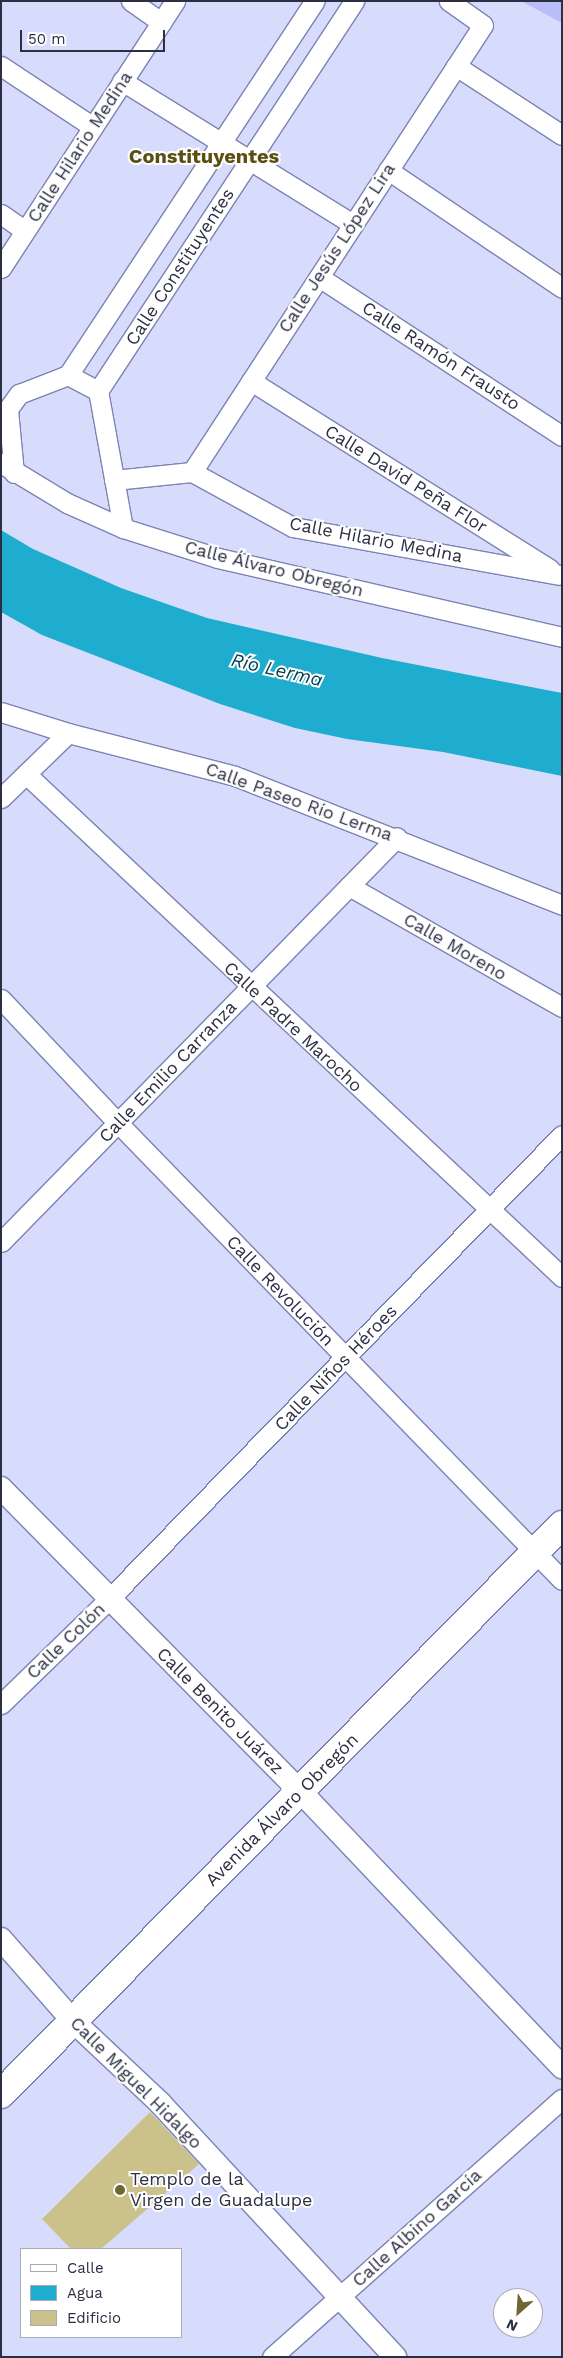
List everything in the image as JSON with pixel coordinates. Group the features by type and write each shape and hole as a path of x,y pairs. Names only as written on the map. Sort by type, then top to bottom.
{"main road":[{"name":"Avenida Álvaro Obregón","path":"1,2094 562,1525"}],"street":[{"path":"131,1 161,22"},
{"name":"Calle Hilario Medina","path":"1,268 174,1"},
{"name":"Calle Constituyentes","path":"68,375 315,1"},
{"name":"Calle Constituyentes","path":"98,391 354,1"},
{"name":"Calle Jesús López Lira","path":"192,472 483,25 449,1"},
{"path":"1,66 93,127"},
{"path":"456,66 562,135"},
{"path":"122,81 353,224"},
{"path":"388,170 562,288"},
{"path":"1,214 25,231"},
{"name":"Calle Ramón Frausto","path":"319,276 562,436"},
{"path":"8,468 8,409 19,394 68,375 98,391 123,528"},
{"name":"Calle David Peña Flor","path":"251,382 561,575"},
{"name":"Calle Álvaro Obregón","path":"8,468 67,503 123,528 218,558 562,637"},
{"path":"114,480 192,472"},
{"name":"Calle Hilario Medina","path":"192,472 293,527 561,575"},
{"name":"Calle Paseo Río Lerma","path":"1,712 68,733 236,776 397,837 562,905"},
{"path":"1,798 68,733"},
{"name":"Calle Padre Marocho","path":"26,774 250,987 562,1277"},
{"name":"Calle Emilio Carranza","path":"1,1242 397,837"},
{"name":"Calle Moreno","path":"349,886 562,1007"},
{"name":"Calle Revolución","path":"1,999 118,1123 562,1580"},
{"name":"Calle Niños Héroes","path":"108,1599 346,1358 562,1135"},
{"name":"Calle Benito Juárez","path":"1,1488 108,1599 300,1791 562,2067"},
{"name":"Calle Colón","path":"1,1704 108,1599"},
{"name":"Calle Miguel Hidalgo","path":"1,1940 74,2021 160,2102 395,2357"},
{"name":"Calle Albino García","path":"272,2357 562,2099"}],"shaded area":[{"path":"521,1 562,1 562,23"}],"water":[{"name":"Río Lerma","path":"1,530 33,549 121,588 207,618 382,658 562,693 562,776 443,752 347,739 295,728 220,704 42,635 1,612"}],"building":[{"name":"Templo de la Virgen de Guadalupe","path":"150,2112 199,2164 102,2248 70,2248 42,2219"}],"place":[{"name":"Templo de la Virgen de Guadalupe","path":"120,2190"}],"district":[{"name":"Constituyentes","path":"204,156"}]}
